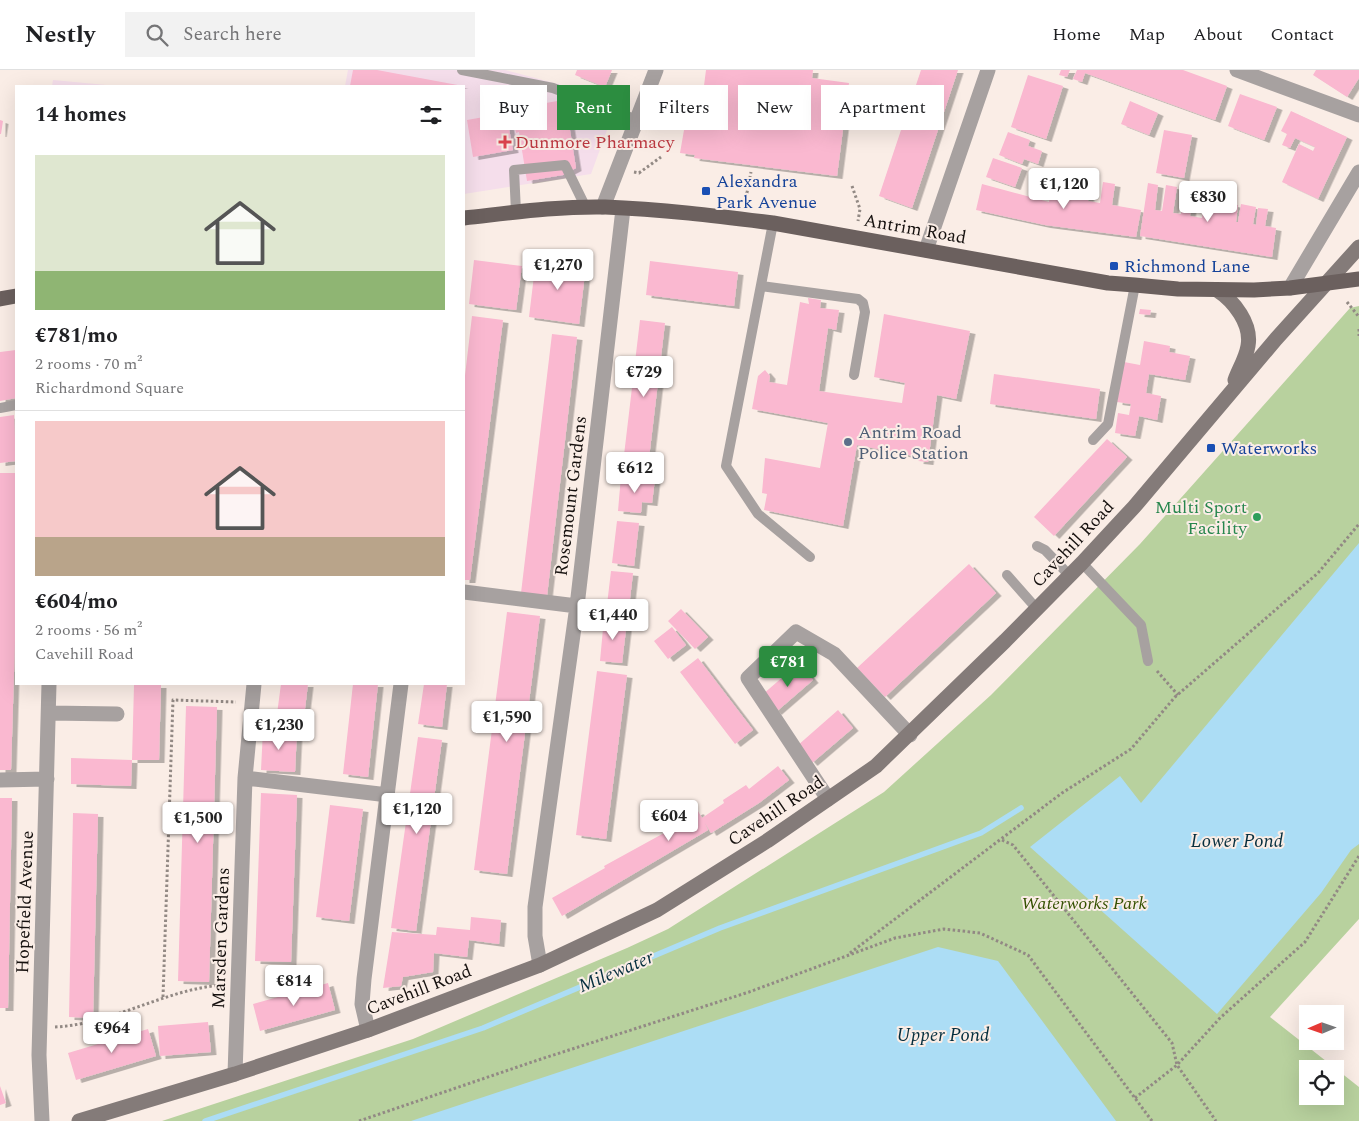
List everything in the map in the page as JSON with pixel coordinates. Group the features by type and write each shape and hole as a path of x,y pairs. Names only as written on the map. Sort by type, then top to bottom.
{"main road":[{"name":"Antrim Road","path":"465,218 516,212 604,207 743,219 855,237 1108,283 1135,285 1217,290 1290,288 1359,279"},
{"name":"Cavehill Road","path":"79,1121 235,1074 368,1030 540,965 656,910 767,841 876,766 910,735 1070,576 1134,507 1228,395 1359,247"},
{"path":"1217,290 1231,300 1244,322 1248,334 1248,347 1228,395"},
{"path":"0,299 15,296"}],"street":[{"path":"604,207 656,70"},
{"path":"926,250 988,70"},
{"path":"1237,70 1359,115"},
{"path":"1290,288 1359,172"},
{"name":"Rosemount Gardens","path":"540,965 535,936 535,908 577,606 623,209"},
{"path":"465,592 577,606"},
{"path":"828,799 748,678 796,632 834,654 910,735"},
{"name":"Hopefield Avenue","path":"42,1121 40,1026 49,685"},
{"name":"Marsden Gardens","path":"235,1074 245,778 254,685"},
{"path":"368,1030 362,1004 402,685"},
{"path":"49,713 117,714"},
{"path":"245,778 388,795"},
{"path":"0,780 48,779"}],"lane":[{"path":"462,70 553,88 637,120"},
{"path":"516,212 514,170 565,164 586,208"},
{"path":"773,223 726,466 758,514 810,557"},
{"path":"1093,440 1108,424 1135,285"},
{"path":"761,286 858,299 863,303 865,312 854,375"},
{"path":"0,408 15,405"},
{"path":"1037,546 1045,550 1070,576"},
{"path":"1082,563 1141,625 1148,661"},
{"path":"1007,576 1037,609"}],"path":[{"path":"618,168 639,173 661,157"},
{"path":"743,219 751,172"},
{"path":"852,186 860,209 855,237"},
{"path":"1347,302 1359,317"},
{"path":"1359,329 1359,336"},
{"path":"848,955 961,867 1001,840 1062,793 1131,749 1178,695 1318,573 1359,524"},
{"path":"1148,661 1178,695"},
{"path":"163,997 173,700 252,702"},
{"path":"1001,840 1013,845 1172,1043 1177,1065 1216,1121"},
{"path":"1135,1098 1177,1065 1220,1018 1305,942 1359,856"},
{"path":"359,1121 538,1060 749,992 895,938 944,929 980,933 1028,955 1152,1121"},
{"path":"40,1026 58,1027 111,1016 163,997 213,985 238,983"}],"shaded area":[{"path":"348,70 505,70 562,85 557,85 557,130 607,130 591,174 465,194 465,85 345,85"},
{"path":"53,80 106,85 52,85"}],"green space":[{"name":"Waterworks Park","path":"1359,306 1359,919 1270,1017 1299,1040 1299,1050 1312,1050 1325,1060 1299,1060 1299,1105 1344,1105 1344,1075 1359,1087 1359,1121 162,1121 413,1039 668,929 884,792 991,695 1140,544 1350,308"}],"water":[{"name":"Lower Pond","path":"1359,543 1359,844 1351,850 1321,893 1217,1014 1030,847 1120,776 1141,803"},
{"name":"Upper Pond","path":"938,947 998,961 1116,1121 411,1121"}],"building":[{"path":"353,70 377,70 458,85 350,85"},
{"path":"577,70 612,70 606,85 600,85 575,75"},
{"path":"706,70 813,70 812,78 849,83 849,85 821,85 821,130 843,130 837,176 694,158 695,155 680,153 684,130 728,130 728,85 704,85"},
{"path":"921,70 958,70 944,112 944,85 916,85"},
{"path":"1061,70 1070,70 1067,77 1059,75"},
{"path":"1077,70 1183,70 1227,86 1215,120 1085,73 1082,82 1073,79"},
{"path":"1316,70 1359,70 1359,78 1347,97 1313,75"},
{"path":"1028,75 1063,86 1046,139 1011,127"},
{"path":"1240,94 1277,107 1264,140 1228,126"},
{"path":"557,101 557,130 570,130 576,168 563,175 527,181 519,132 516,133 515,130 547,130 547,103"},
{"path":"1130,101 1158,113 1149,135 1121,124"},
{"path":"1291,111 1347,137 1318,199 1282,182 1299,144 1313,151 1315,147 1295,138 1290,148 1282,145 1287,134 1281,131"},
{"path":"480,118 480,130 509,130 513,150 473,157 467,120"},
{"path":"0,120 3,121 1,134 0,134"},
{"path":"901,130 938,130 912,208 879,196"},
{"path":"1164,130 1192,135 1184,178 1156,173"},
{"path":"1008,132 1030,140 1028,146 1042,151 1038,164 1024,159 1022,164 999,155"},
{"path":"993,158 1022,168 1015,187 986,177"},
{"path":"1080,179 1091,181 1088,201 1100,203 1103,182 1115,184 1112,205 1141,210 1136,237 1045,225 976,210 982,184 1049,202 1050,196 1077,200"},
{"path":"1208,181 1222,183 1219,202 1238,205 1236,222 1238,222 1241,204 1256,207 1253,224 1256,225 1258,208 1268,209 1265,226 1276,228 1272,257 1140,236 1148,183 1158,185 1155,210 1162,211 1166,185 1177,187 1173,213 1181,214 1185,187 1194,188 1190,216 1202,218"},
{"path":"536,259 586,265 579,324 529,317"},
{"path":"474,260 522,266 516,310 469,304"},
{"path":"650,261 738,272 734,306 646,295"},
{"path":"808,298 821,300 820,308 839,310 836,330 828,328 819,391 902,403 905,383 874,377 884,314 970,331 956,399 937,395 928,462 918,461 919,457 857,445 843,526 764,510 767,494 762,493 765,458 820,468 828,423 752,409 758,376 765,370 770,376 769,382 787,385 800,302 809,304"},
{"path":"1140,309 1151,310 1150,315 1139,314"},
{"path":"472,316 503,320 470,580 465,580 465,376"},
{"path":"640,320 665,323 647,475 622,472"},
{"path":"552,334 577,337 547,596 521,593"},
{"path":"1144,341 1170,346 1169,352 1190,356 1185,380 1149,374 1146,393 1161,396 1157,420 1139,416 1135,436 1115,433 1118,413 1129,415 1131,404 1117,402 1124,362 1140,365"},
{"path":"15,350 15,398 0,401 0,352"},
{"path":"994,374 1100,389 1096,419 990,404"},
{"path":"14,415 15,461 0,463 0,417"},
{"path":"1107,439 1127,457 1054,536 1034,517"},
{"path":"0,473 15,473 15,640 11,770 0,770"},
{"path":"621,476 655,479 652,503 642,502 641,513 618,511"},
{"path":"617,521 639,523 634,566 612,563"},
{"path":"969,564 996,593 885,697 857,668"},
{"path":"611,571 633,573 628,616 606,613"},
{"path":"681,609 708,637 695,649 668,621"},
{"path":"507,612 540,616 507,874 474,870"},
{"path":"604,618 627,621 622,663 600,661"},
{"path":"672,627 686,645 668,659 654,641"},
{"path":"698,658 753,730 735,744 680,672"},
{"path":"799,663 813,680 776,712 762,695"},
{"path":"597,671 627,675 606,839 576,835"},
{"path":"134,685 161,685 159,760 132,760"},
{"path":"281,685 308,685 304,717 277,714"},
{"path":"353,685 378,685 368,777 343,774"},
{"path":"424,685 447,685 442,727 418,724"},
{"path":"186,706 217,707 209,982 178,981"},
{"path":"838,710 853,728 812,763 797,746"},
{"path":"263,730 297,732 295,772 261,770"},
{"path":"418,737 442,740 416,931 391,928"},
{"path":"71,758 132,760 131,786 71,784"},
{"path":"778,766 789,780 759,803 711,833 705,823 708,830 562,916 552,898 605,868 604,866 675,827 674,824 698,811 702,818 724,803 723,800 746,785 749,789"},
{"path":"261,793 297,795 291,962 255,961"},
{"path":"0,798 12,798 8,1008 0,1008"},
{"path":"330,805 363,809 349,921 316,917"},
{"path":"73,813 98,814 93,1018 69,1017"},
{"path":"471,917 501,920 499,944 469,940 467,957 434,953 433,972 403,977 401,986 383,988 392,932 436,935 437,927 470,930"},
{"path":"328,983 335,1010 260,1031 253,1004"},
{"path":"208,1022 211,1052 160,1056 158,1026"},
{"path":"148,1029 156,1056 76,1080 68,1053"},
{"path":"0,1086 6,1103 0,1105"}],"waterway":[{"name":"Milewater","path":"205,1121 483,1028 720,928 981,833 1021,808"}],"place":[{"name":"Dunmore Pharmacy","path":"505,142"},
{"name":"Alexandra Park Avenue","path":"706,191"},
{"name":"Richmond Lane","path":"1114,266"},
{"name":"Antrim Road Police Station","path":"848,442"},
{"name":"Waterworks","path":"1211,448"},
{"name":"Multi Sport Facility","path":"1257,517"}]}
